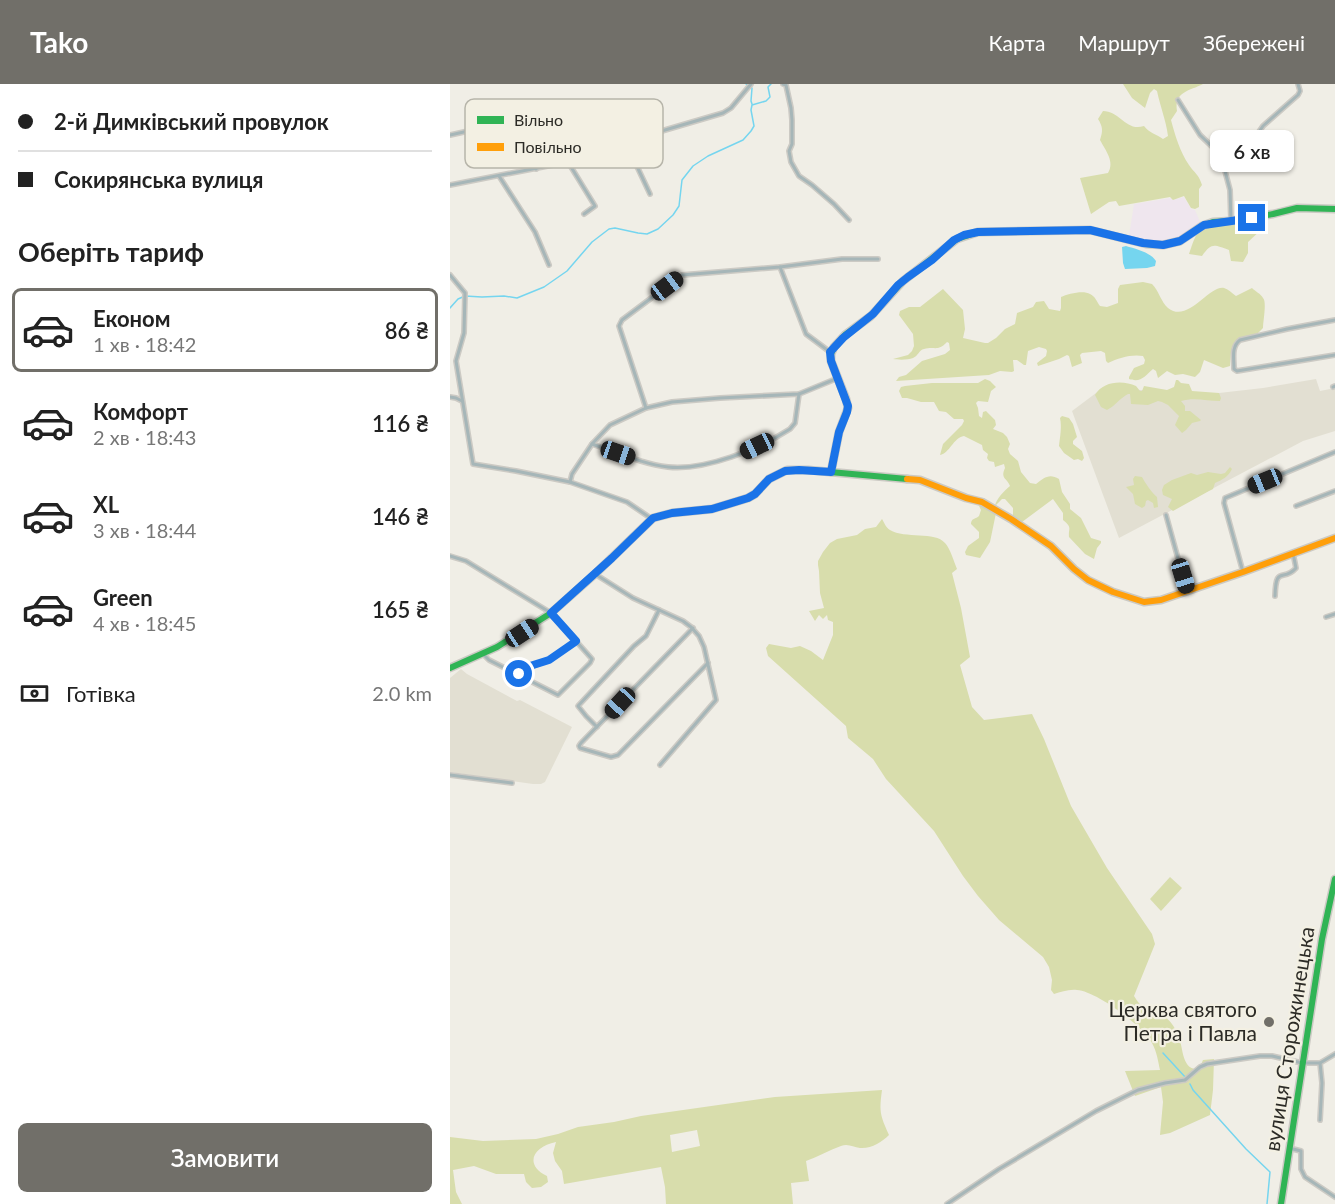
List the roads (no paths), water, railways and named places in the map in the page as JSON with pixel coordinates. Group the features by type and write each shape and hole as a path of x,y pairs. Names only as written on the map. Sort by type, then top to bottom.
{"street":[{"path":"663,131 723,113 751,84"},
{"path":"783,84 786,86 791,108 790,162 799,176 834,204 849,220"},
{"path":"1225,159 1250,145 1263,126 1298,95 1300,91 1298,84"},
{"path":"1178,100 1200,135 1225,159 1225,171 1230,190 1231,221"},
{"path":"450,135 465,132"},
{"path":"450,185 541,168"},
{"path":"572,168 595,206 584,214"},
{"path":"638,168 650,194"},
{"path":"499,176 535,232 549,265"},
{"path":"830,352 843,338 873,314 898,285 932,260 954,240 964,235 978,232 1090,230 1160,245 1180,241 1204,225 1213,222 1273,214 1297,208 1335,208"},
{"path":"646,408 619,326 622,320 682,275 842,259 878,259"},
{"path":"780,267 806,334 830,352 831,361 846,399 848,408 839,432 831,472"},
{"path":"450,275 465,292 464,333 456,362 473,464 570,482 627,502 652,519"},
{"path":"1335,320 1240,340 1235,344 1233,350 1234,370 1335,355"},
{"path":"570,482 572,474 592,444 610,425 646,408 672,402 800,394 837,378"},
{"path":"592,444 638,460 666,466 684,467 712,463 738,454 790,429 795,423 800,394"},
{"path":"450,397 463,402"},
{"path":"1243,572 1224,502 1225,498 1335,452"},
{"path":"450,668 517,636 551,613 652,519 672,513 712,509 748,498 769,479 785,471 831,472 920,480 969,499 984,502 1051,546 1088,580 1113,592 1144,602 1152,602 1188,591 1335,538"},
{"path":"1296,506 1335,491"},
{"path":"1166,515 1188,591"},
{"path":"1275,596 1275,581 1279,576 1293,572 1296,568 1293,553"},
{"path":"450,556 466,561 551,613 592,658 590,663 558,695 487,659 483,654"},
{"path":"595,574 633,598 683,621 693,628 703,645 716,700 660,765"},
{"path":"597,727 578,706 646,636 659,610"},
{"path":"1326,617 1335,614"},
{"path":"693,628 581,743 579,748 611,758 618,755 708,663"},
{"path":"519,674 530,666 549,660 576,641"},
{"path":"450,775 512,783"},
{"name":"вулиця Сторожинецька","path":"1281,1204 1322,939 1335,879"},
{"path":"947,1204 1075,1123 1138,1090 1185,1080 1207,1064 1260,1056 1272,1056 1302,1064 1320,1063 1335,1054"},
{"path":"1320,1063 1322,1083 1320,1120"},
{"path":"1289,1148 1301,1151 1301,1169 1305,1177 1335,1197"}],"water":[{"path":"1126,246 1150,255 1156,261 1155,266 1125,269 1122,247"}],"waterway":[{"path":"746,84 752,88 752,104"},
{"path":"450,308 458,299 465,296 517,298 544,287 567,271 592,242 609,229 647,234 658,229 679,206 682,180 693,166 708,156 743,140 751,131 754,126 752,105 766,101 770,97 768,87 771,84"},
{"path":"1163,1053 1186,1078"},
{"path":"1190,1084 1246,1149 1270,1172 1267,1204"}],"place":[{"name":"Церква святого Петра і Павла","path":"1269,1022"}]}
